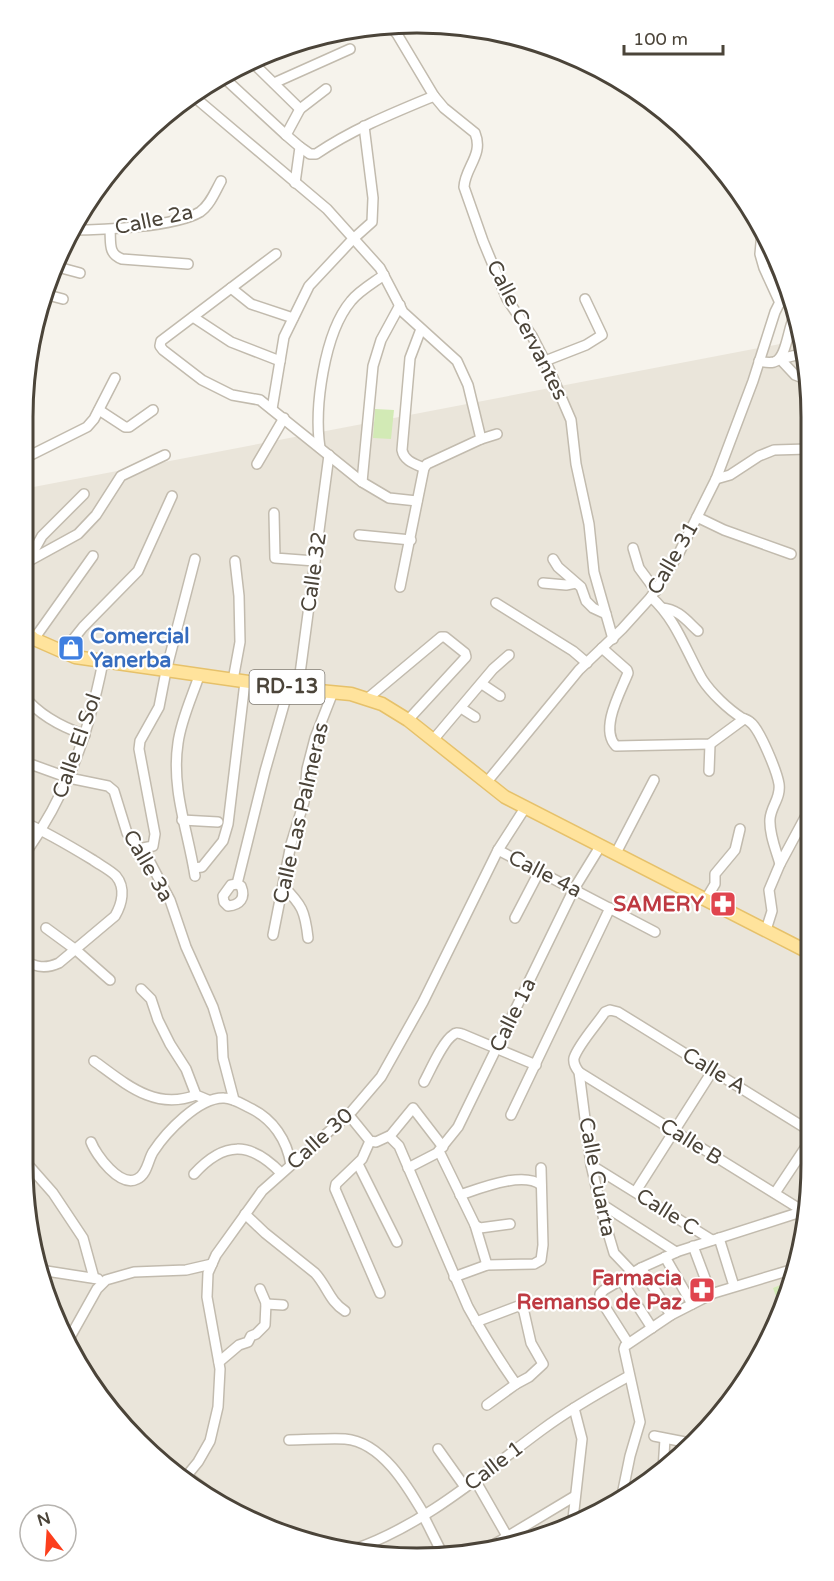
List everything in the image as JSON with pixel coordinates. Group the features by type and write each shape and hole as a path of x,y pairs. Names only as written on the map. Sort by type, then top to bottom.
{"main road":[{"name":"RD-13","path":"34,639 75,657 103,662 368,698 408,720 486,783 525,808 801,948"}],"street":[{"name":"Calle Cervantes","path":"397,34 434,96 444,108 475,133 477,148 464,187 507,299 532,336 571,420 576,464 589,524 594,572 613,639"},
{"path":"273,83 350,49"},
{"path":"258,68 300,110"},
{"path":"229,82 310,154 316,154 364,126 434,96"},
{"path":"286,135 300,110 326,89"},
{"path":"199,101 327,209 380,268 403,312 457,361 468,385 481,439"},
{"path":"272,409 284,337 309,286 372,222 374,217 364,126"},
{"path":"295,183 300,147"},
{"name":"Calle 2a","path":"82,230 110,230 177,220 198,213 213,197 221,182"},
{"path":"110,230 111,252 115,256 122,259 188,264"},
{"path":"761,246 760,254 764,268 780,303"},
{"path":"276,254 161,341 160,346 202,380 232,394 260,400 362,482 388,498 417,501"},
{"path":"63,268 80,273"},
{"path":"320,448 318,432 323,372 332,334 351,300 384,275"},
{"path":"231,288 251,303 293,318"},
{"path":"52,296 63,299"},
{"name":"Calle 31","path":"486,783 587,663 613,639 653,594 678,555 716,479 782,298"},
{"path":"545,361 586,345 602,335 585,299"},
{"path":"362,482 373,366 381,340 400,304"},
{"path":"193,317 231,342 280,361"},
{"path":"422,329 410,358 402,450 407,460 424,468"},
{"path":"780,359 791,329"},
{"path":"759,361 774,362 796,355"},
{"path":"780,359 799,376"},
{"path":"33,454 87,427 99,410 115,378"},
{"path":"99,410 125,427 129,427 153,410"},
{"path":"257,464 284,418"},
{"path":"399,587 411,540 424,468 427,464 497,434"},
{"path":"716,479 730,475 759,456 774,450 801,449"},
{"path":"33,559 78,534 96,515 119,477 165,455"},
{"name":"Calle 32","path":"237,884 265,771 294,688 315,561 329,455"},
{"path":"33,551 42,536 84,494"},
{"path":"63,652 83,627 138,571 172,496"},
{"path":"274,513 275,558 315,561"},
{"path":"697,517 724,530 791,554"},
{"path":"359,535 411,540"},
{"path":"633,548 639,568 688,650 703,681 719,699 751,722 757,730 779,782 780,795 770,817 770,830 780,864"},
{"path":"34,639 93,556"},
{"path":"138,849 150,847 155,843 153,818 139,749 140,741 159,707 165,671 195,559"},
{"path":"553,559 558,567 585,593 586,601 593,608 606,614"},
{"path":"199,676 178,741 177,793 194,872 202,867 223,841 228,824 239,681 240,596 235,561"},
{"path":"543,583 566,585 576,583"},
{"path":"496,603 564,645 587,663"},
{"path":"662,608 671,609 679,614 698,631"},
{"path":"368,698 441,636 445,637 465,653 466,657 408,720"},
{"path":"602,648 628,673 612,710 610,729 614,745 710,744 744,719"},
{"path":"433,740 493,669 509,655"},
{"name":"Calle El Sol","path":"33,843 69,778 94,707 103,662"},
{"path":"482,684 500,696"},
{"name":"Calle Las Palmeras","path":"273,935 291,844 304,802 315,738 333,692"},
{"path":"33,708 69,729 85,735"},
{"path":"461,708 475,717"},
{"path":"709,771 710,744"},
{"name":"Calle 3a","path":"33,765 69,778 108,786 114,791 127,833 155,871 207,991 222,1036 224,1058 234,1100"},
{"path":"616,853 654,780"},
{"name":"Calle 30","path":"189,1473 210,1441 218,1407 219,1362 207,1297 208,1273 216,1255 262,1191 371,1091 392,1060 498,850 525,808"},
{"path":"182,820 218,822"},
{"path":"33,826 117,877 122,893 116,916 76,950 51,967 33,964"},
{"path":"766,930 772,911 769,890 780,864 801,826"},
{"path":"706,899 716,884 715,874 735,850 740,829"},
{"name":"Calle 1a","path":"408,1168 441,1150 458,1127 574,889 601,845"},
{"name":"Calle 4a","path":"498,850 655,932"},
{"path":"514,918 539,872"},
{"path":"283,886 296,899 305,913 308,938"},
{"path":"512,1115 610,908"},
{"path":"46,928 76,950 110,980"},
{"path":"141,989 151,999 158,1020 186,1069 196,1095"},
{"name":"Calle Cuarta","path":"618,1012 613,1010 605,1012 574,1059 579,1072 591,1165 612,1249 618,1258 637,1271 671,1314"},
{"name":"Calle A","path":"618,1012 801,1125"},
{"path":"424,1082 452,1035 462,1034 536,1065"},
{"path":"94,1061 138,1092 151,1097 166,1100 184,1100 196,1095 208,1100 225,1098 264,1114 280,1135 288,1151 291,1165"},
{"path":"636,1191 713,1070"},
{"name":"Calle B","path":"579,1072 799,1207"},
{"path":"91,1142 104,1164 131,1181 136,1180 146,1169 164,1136 208,1100"},
{"path":"348,1114 370,1141 376,1142 390,1136 413,1108 441,1150 475,1226 487,1266"},
{"path":"390,1136 399,1146 454,1277 476,1322 516,1384"},
{"path":"370,1141 358,1164 336,1184 335,1189 380,1293"},
{"path":"194,1174 211,1158 221,1152 237,1148 250,1150 263,1156 281,1173"},
{"path":"775,1193 801,1153"},
{"path":"358,1164 397,1242"},
{"name":"Calle C","path":"591,1165 715,1239"},
{"path":"454,1277 487,1266 534,1264 541,1260 543,1252 541,1168"},
{"path":"33,1171 53,1193 83,1238 94,1278"},
{"path":"460,1196 497,1184 520,1180 531,1180 541,1185"},
{"path":"600,1203 676,1252"},
{"path":"624,1487 640,1422 629,1376 627,1345 600,1299 600,1294 637,1271 676,1252 798,1213"},
{"path":"245,1214 264,1233 315,1273 325,1286 331,1300 345,1311"},
{"path":"475,1226 480,1228 510,1224"},
{"path":"715,1239 734,1286"},
{"path":"693,1246 711,1294"},
{"path":"665,1257 692,1304"},
{"path":"48,1271 106,1280 134,1272 186,1270 212,1264"},
{"path":"627,1345 671,1314 711,1294 786,1271"},
{"path":"72,1333 97,1289 106,1280"},
{"path":"621,1280 652,1328"},
{"path":"219,1362 239,1345 248,1342 251,1336 265,1325 266,1304 260,1289"},
{"path":"266,1304 283,1305"},
{"path":"476,1322 522,1305 531,1343 543,1363 529,1377 487,1405"},
{"name":"Calle 1","path":"365,1545 424,1517 573,1408 629,1376"},
{"path":"573,1408 582,1439 573,1514"},
{"path":"654,1436 682,1442"},
{"path":"289,1440 344,1439 370,1447 402,1480 439,1547"},
{"path":"664,1458 665,1439"},
{"path":"438,1449 465,1487"},
{"path":"475,1480 507,1536"},
{"path":"504,1538 575,1497"}],"shaded area":[{"path":"794,341 801,417 801,1164 798,1214 788,1263 772,1311 750,1356 722,1398 689,1436 670,1453 651,1469 609,1497 540,1528 467,1545 392,1547 342,1541 318,1535 270,1519 247,1508 225,1497 183,1469 145,1436 128,1417 112,1398 84,1356 53,1287 40,1239 34,1189 33,487"}],"green space":[{"path":"375,409 394,410 391,439 373,438"},
{"path":"782,1285 777,1298 773,1288"}],"place":[{"name":"Comercial Yanerba","path":"71,648"},
{"name":"SAMERY","path":"723,904"},
{"name":"Farmacia Remanso de Paz","path":"702,1290"}]}
